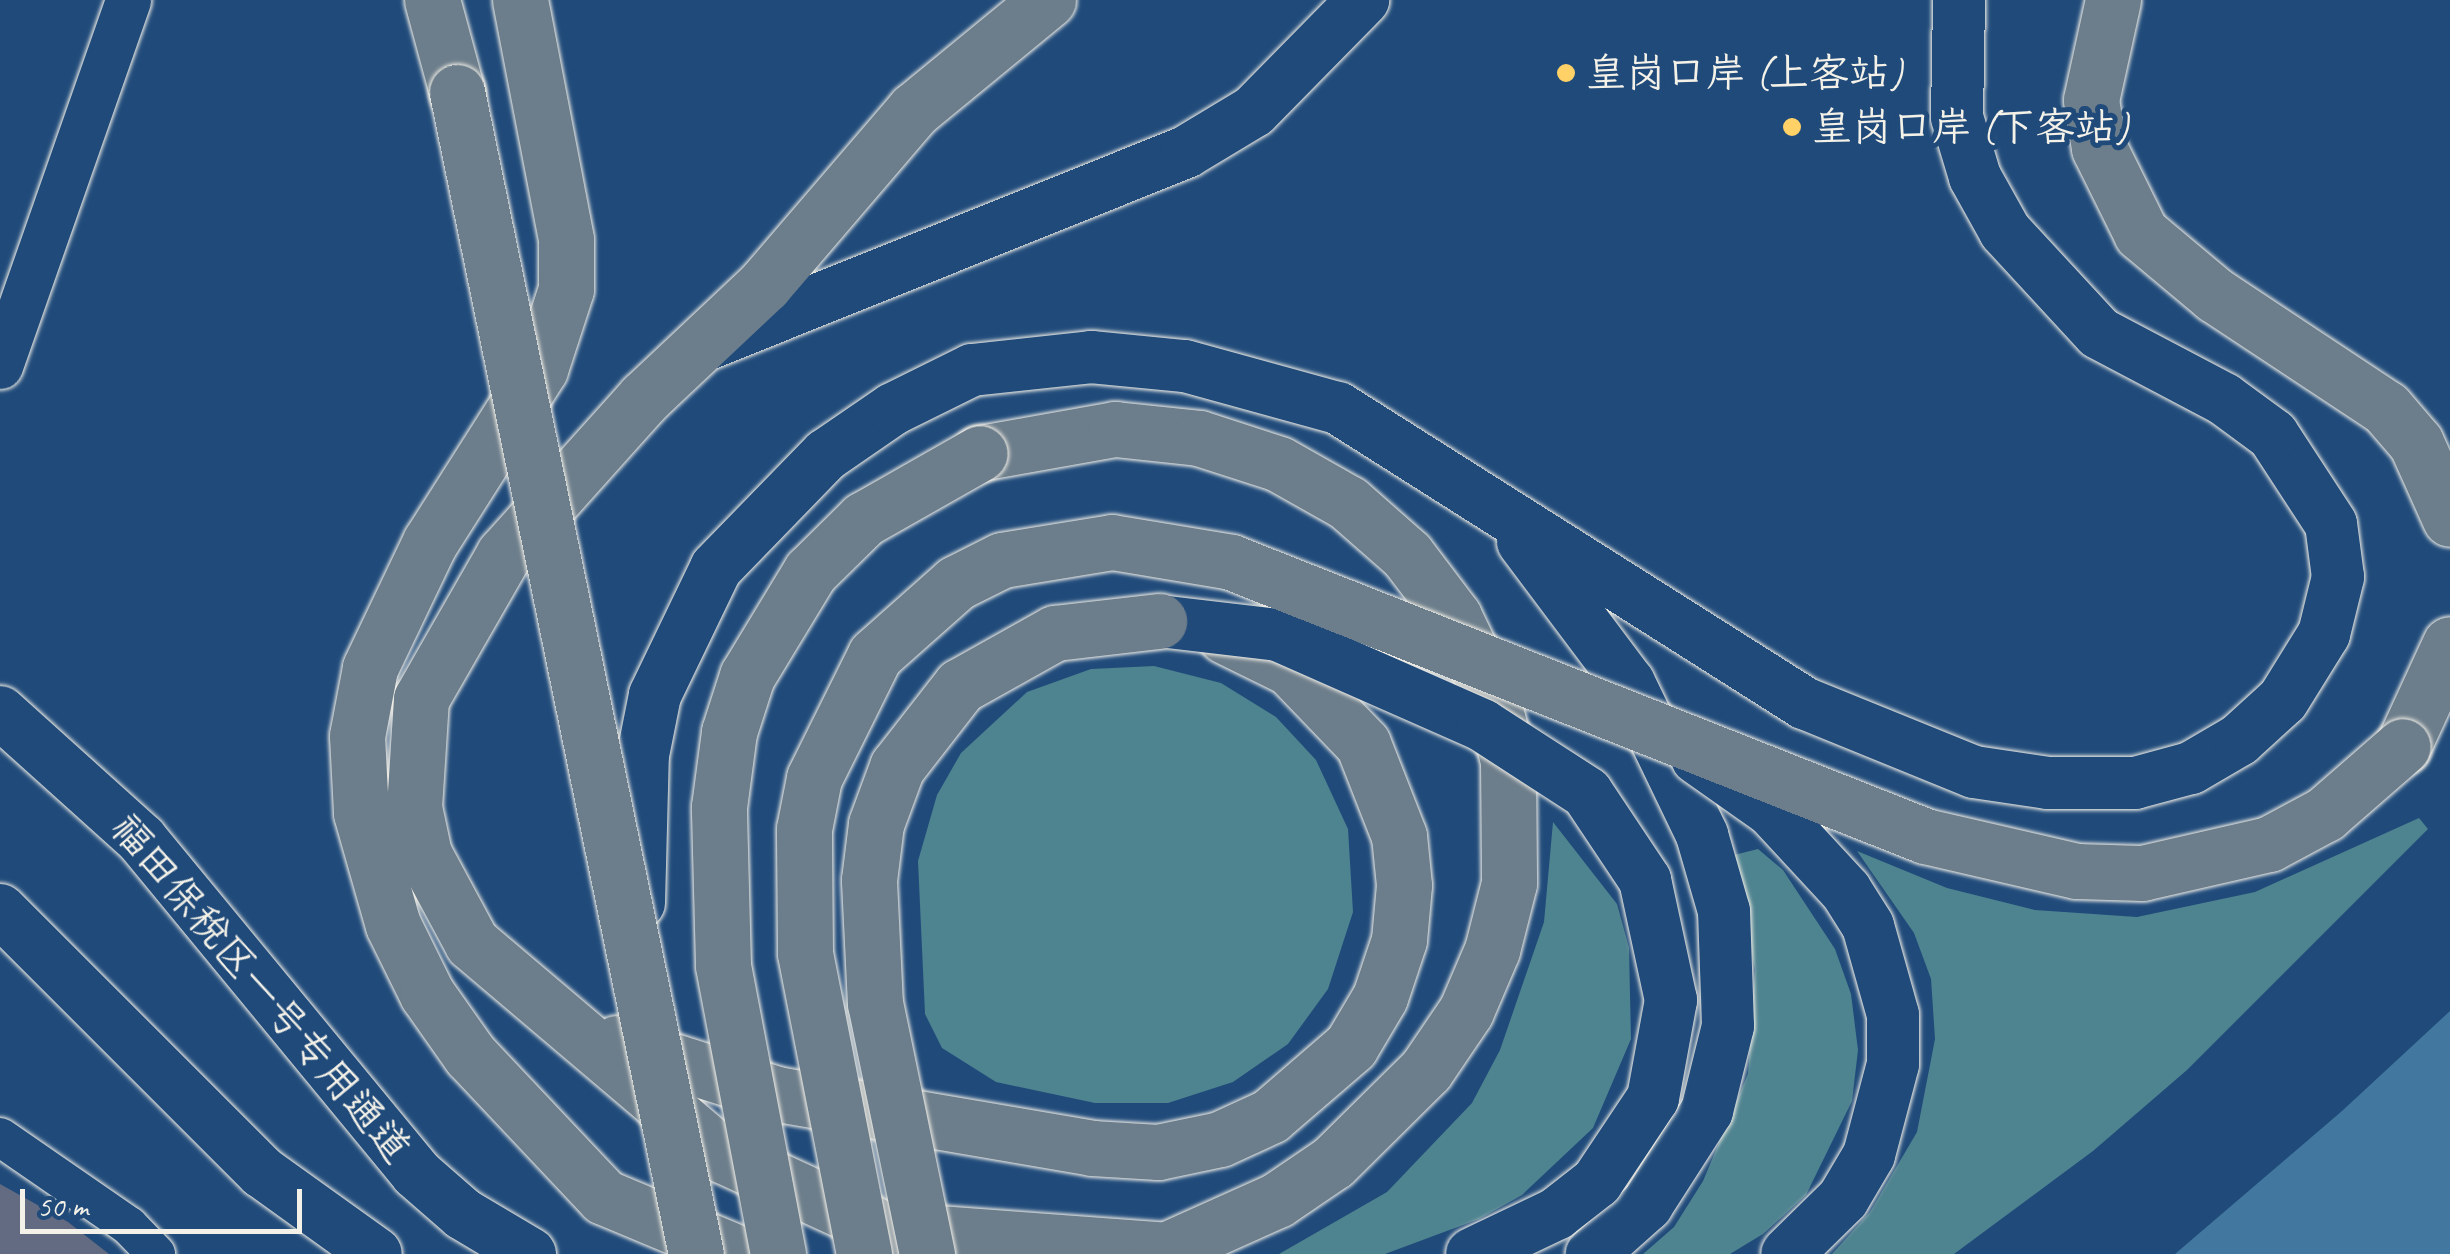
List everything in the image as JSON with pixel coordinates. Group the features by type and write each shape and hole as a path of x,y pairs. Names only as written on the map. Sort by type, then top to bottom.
{"main road":[{"path":"432,0 457,92 696,1254"},
{"path":"520,0 566,240 566,289 540,369 466,479 384,631 357,736 360,813 393,925 427,994 470,1055 604,1197 740,1254"},
{"path":"778,1254 723,966 719,807 729,732 747,676 810,572 864,518 980,453 1115,429 1198,438 1279,464 1330,494 1407,556 1454,617 1492,696 1508,761 1509,883 1492,950 1466,1011 1426,1070 1333,1162 1277,1200 1159,1253 884,1229 722,1155 510,982 472,944 424,854 413,742 421,699 504,554 687,355 764,285 914,110 1048,0"},
{"path":"687,355 1186,152 1254,111 1363,0"},
{"path":"648,1029 639,914 643,756 680,630 716,568 826,455 893,409 972,370 1091,357 1258,382 1338,408 1804,703 1974,772 2081,785 2165,777 2215,757 2263,721 2314,656 2338,577 2330,524 2273,434 2224,399 2099,333 2005,232 1975,177 1957,117 1959,0"},
{"path":"2112,0 2091,100 2099,148 2141,233 2202,286 2386,408 2416,443 2450,519"},
{"path":"1258,382 1450,482 1552,572 1630,683 1702,835 1724,911 1730,978 1718,1072 1682,1161 1592,1254"},
{"path":"864,1254 806,954 804,830 814,778 850,692 899,630 956,583 1055,546 1170,548 1286,580 1925,836 2077,871 2142,873 2269,844 2352,794 2403,746 2450,644"},
{"path":"510,982 618,1044 686,1070 1036,1142 1158,1152 1220,1139 1270,1116 1350,1046 1380,997 1399,940 1400,836 1363,744 1290,668 1252,646 1159,621"},
{"path":"928,1254 875,1004 869,880 876,824 897,767 960,686 1055,632 1159,621 1278,635 1482,725 1587,793 1645,880 1671,1000 1653,1098 1597,1182 1556,1214 1472,1254"},
{"name":"福田保税区一号专用通道","path":"0,712 140,840 416,1173 462,1214 530,1254"},
{"path":"1636,720 1730,778 1818,856 1868,926 1884,970 1893,1064 1880,1123 1843,1198 1786,1254"},
{"path":"0,910 262,1172 376,1254"}],"street":[{"path":"0,366 128,0"},
{"path":"0,1137 129,1226 156,1254"}],"green space":[{"path":"1154,666 1221,683 1276,717 1316,760 1348,829 1353,912 1328,989 1288,1044 1233,1082 1168,1103 1095,1103 996,1082 942,1048 925,1014 918,861 937,795 961,753 1027,692 1091,669"},
{"path":"2419,818 2428,829 2187,1070 2093,1151 1954,1254 1832,1254 1870,1212 1917,1132 1935,1039 1931,979 1914,933 1857,851 1947,888 2035,910 2137,917 2255,892"},
{"path":"1553,822 1617,904 1629,948 1631,1039 1593,1128 1522,1195 1479,1219 1385,1254 1279,1254 1387,1192 1472,1103 1500,1050 1544,922"},
{"path":"1758,849 1783,870 1835,949 1851,994 1858,1050 1852,1101 1806,1195 1763,1234 1730,1254 1643,1254 1674,1227 1703,1181 1748,1074 1755,970 1734,855"}],"water":[{"path":"2450,1011 2450,1254 2175,1254 2342,1111"}],"building":[{"path":"0,1184 68,1222 109,1254 0,1254"}],"place":[{"name":"皇岗口岸 (上客站)","path":"1566,73"},
{"name":"皇岗口岸 (下客站)","path":"1792,127"}]}
